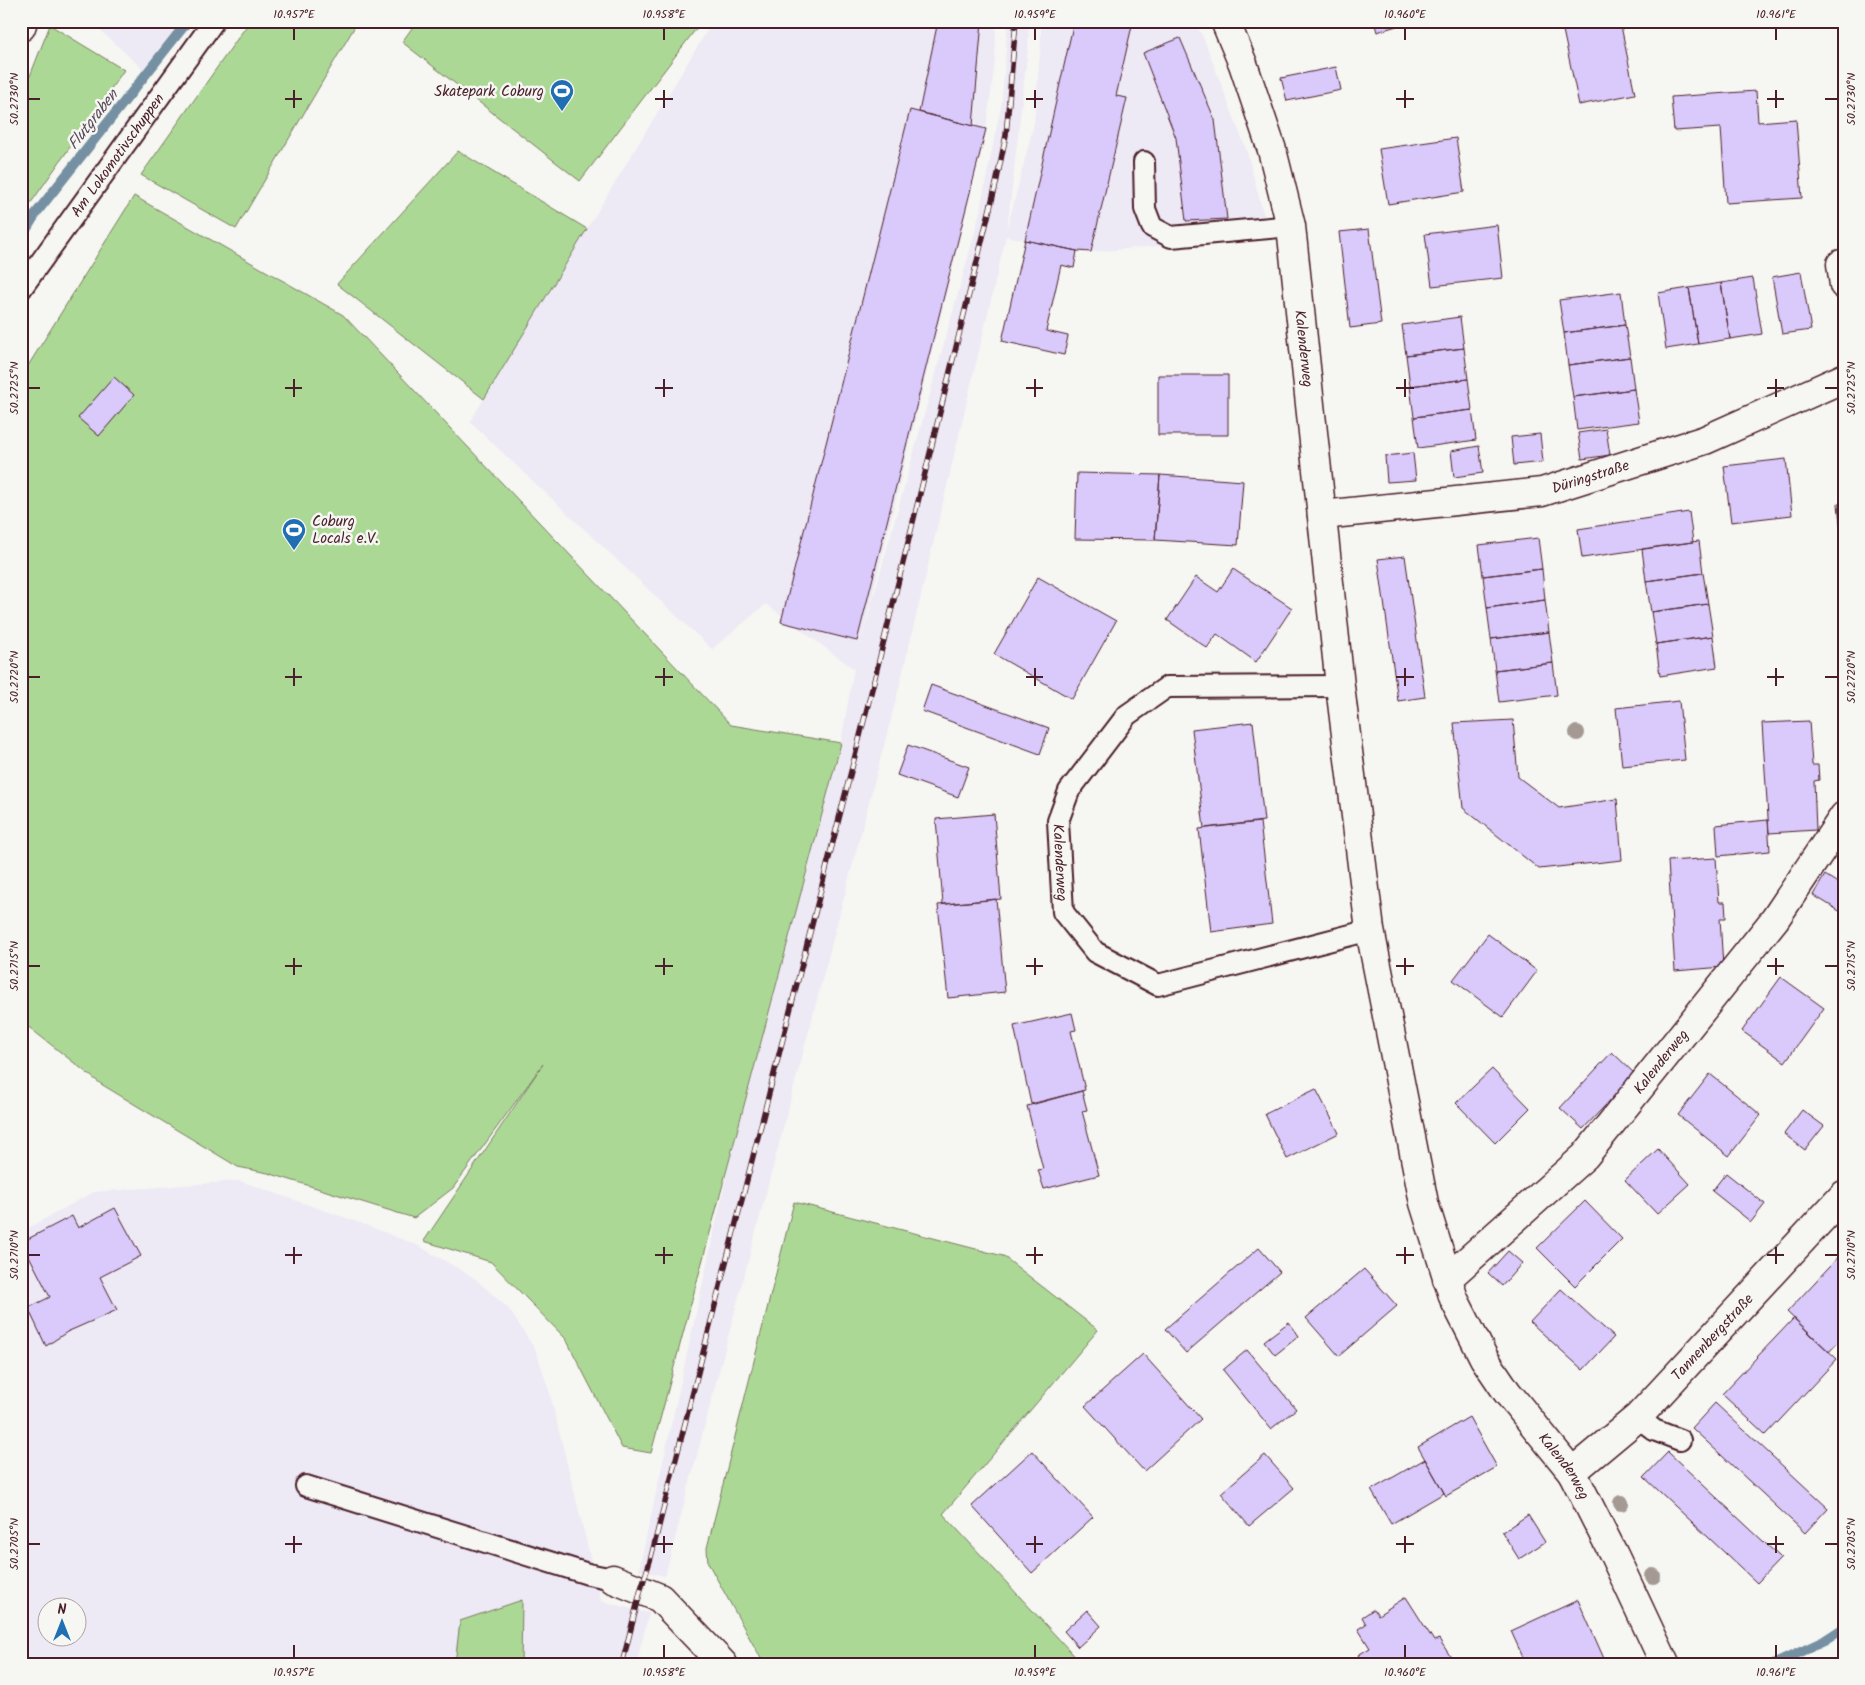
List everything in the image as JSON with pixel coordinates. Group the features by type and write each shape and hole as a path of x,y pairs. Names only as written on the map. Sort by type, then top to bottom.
{"main road":[{"path":"21,27 23,21"},
{"name":"Kalenderweg","path":"1225,21 1243,64 1272,150 1292,226 1340,686 1370,930 1424,1203 1454,1299 1484,1358 1508,1392 1572,1472 1614,1555 1665,1664"},
{"name":"Düringstraße","path":"1322,515 1542,492 1705,440 1844,378"},
{"name":"Kalenderweg","path":"1447,1279 1585,1156 1775,919 1844,816"},
{"name":"Tannenbergstraße","path":"1572,1472 1638,1417 1844,1196"},
{"path":"613,1579 660,1598 724,1664"}],"lane":[{"name":"Am Lokomotivschuppen","path":"21,289 214,21"},
{"path":"1144,162 1145,209 1152,227 1171,237 1292,226"},
{"name":"Kalenderweg","path":"1340,686 1167,687 1127,715 1069,791 1058,821 1063,912 1096,952 1158,985 1370,930"},
{"path":"1638,1417 1654,1430 1680,1440"},
{"path":"306,1486 588,1574 613,1579"}],"shaded area":[{"path":"90,21 181,21 143,69"},
{"path":"713,21 996,21 995,60 986,129 860,646 977,225 1002,101 1008,21 1029,21 1028,47 1007,230 1034,124 1041,21 1194,21 1203,37 1247,152 1269,236 1091,252 1077,251 1006,236 899,688 665,1576 639,1570 731,1156 841,743 854,669 766,604 712,649 470,422"},
{"path":"240,1181 419,1246 474,1278 508,1308 536,1351 549,1391 601,1601 649,1613 636,1664 21,1664 21,1232 94,1192"}],"green space":[{"path":"250,21 358,21 236,229 141,175"},
{"name":"Skatepark Coburg","path":"417,21 702,21 580,181 402,42"},
{"path":"50,25 124,70 21,217 21,99"},
{"path":"458,151 587,229 484,399 337,284"},
{"name":"Coburg Locals e.V.","path":"134,196 343,315 731,725 841,743 651,1453 622,1448 566,1339 491,1262 424,1241 543,1064 453,1188 414,1218 268,1173 238,1167 101,1084 21,1021 21,377"},
{"path":"794,1202 1003,1256 1098,1330 943,1514 1082,1664 764,1664 708,1563 707,1548"},
{"path":"522,1600 521,1664 455,1664 460,1621"}],"building":[{"path":"938,21 982,21 973,126 919,112"},
{"path":"1074,21 1133,21 1116,96 1127,98 1091,252 1077,251 1025,240"},
{"path":"1374,21 1413,21 1377,32"},
{"path":"1561,21 1620,21 1635,94 1579,105"},
{"path":"1180,38 1215,120 1227,219 1186,221 1176,138 1143,53"},
{"path":"1336,67 1341,90 1287,101 1281,78"},
{"path":"1756,91 1758,122 1796,119 1802,198 1726,203 1721,128 1674,131 1671,97"},
{"path":"910,110 986,129 857,641 781,622"},
{"path":"1456,138 1464,192 1388,204 1379,149"},
{"path":"1497,225 1503,278 1432,286 1425,234"},
{"path":"1369,229 1381,324 1350,328 1339,232"},
{"path":"1025,240 1077,251 1074,268 1061,265 1046,331 1068,336 1064,355 1002,341"},
{"path":"1801,272 1811,330 1782,334 1772,277"},
{"path":"1753,278 1762,334 1730,339 1721,283"},
{"path":"1721,283 1730,339 1698,344 1689,288"},
{"path":"1689,288 1698,344 1666,349 1658,293"},
{"path":"1621,292 1625,325 1564,333 1559,300"},
{"path":"1460,317 1464,348 1406,355 1402,325"},
{"path":"1625,325 1630,357 1568,365 1564,333"},
{"path":"1464,348 1468,379 1410,386 1406,355"},
{"path":"1630,357 1634,389 1573,397 1568,365"},
{"path":"1158,375 1228,375 1228,435 1158,435"},
{"path":"114,377 134,395 99,436 78,418"},
{"path":"1468,379 1472,410 1414,417 1410,386"},
{"path":"1634,389 1639,422 1577,430 1573,397"},
{"path":"1472,410 1476,440 1418,448 1414,417"},
{"path":"1606,429 1610,455 1582,459 1578,433"},
{"path":"1540,434 1543,462 1514,465 1511,437"},
{"path":"1479,446 1483,473 1454,477 1451,451"},
{"path":"1413,453 1416,480 1387,482 1385,456"},
{"path":"1786,459 1792,515 1731,522 1724,466"},
{"path":"1077,473 1160,475 1155,540 1075,539"},
{"path":"1160,475 1243,481 1238,545 1155,540"},
{"path":"1844,503 1844,561 1838,504"},
{"path":"1689,512 1693,542 1582,558 1578,529"},
{"path":"1538,538 1542,569 1483,576 1479,545"},
{"path":"1699,541 1703,573 1646,581 1642,549"},
{"path":"1405,556 1425,697 1398,701 1378,559"},
{"path":"1233,569 1292,608 1256,662 1217,634 1207,648 1167,620 1196,577 1218,592"},
{"path":"1542,569 1545,600 1487,608 1483,576"},
{"path":"1703,573 1708,604 1651,612 1646,581"},
{"path":"1038,577 1116,621 1072,699 994,654"},
{"path":"1545,600 1549,632 1491,639 1487,608"},
{"path":"1708,604 1713,636 1656,644 1651,612"},
{"path":"1549,632 1553,663 1495,670 1491,639"},
{"path":"1713,636 1717,667 1660,676 1656,644"},
{"path":"1553,663 1557,695 1499,702 1495,670"},
{"path":"931,685 1049,728 1040,754 922,711"},
{"path":"1679,701 1685,760 1622,766 1616,708"},
{"path":"1513,720 1518,777 1559,808 1617,799 1622,860 1539,869 1463,808 1454,723"},
{"path":"1809,721 1812,765 1818,765 1819,780 1814,781 1816,830 1769,833 1762,723"},
{"path":"1253,722 1264,821 1204,828 1192,729"},
{"path":"908,745 969,767 958,797 897,775"},
{"path":"994,814 1001,899 943,904 936,819"},
{"path":"1768,820 1770,851 1718,856 1716,825"},
{"path":"1260,822 1272,924 1211,932 1199,829"},
{"path":"1716,858 1719,902 1725,902 1726,918 1720,918 1723,967 1675,971 1668,861"},
{"path":"1825,875 1844,887 1844,909 1841,912 1813,895"},
{"path":"996,899 1005,992 948,998 938,905"},
{"path":"1488,934 1537,971 1503,1017 1453,980"},
{"path":"1781,977 1824,1008 1785,1062 1742,1031"},
{"path":"1072,1013 1076,1030 1071,1031 1085,1090 1031,1104 1014,1026"},
{"path":"1612,1052 1635,1074 1583,1129 1560,1108"},
{"path":"1492,1069 1530,1108 1495,1143 1456,1103"},
{"path":"1710,1074 1761,1115 1729,1156 1678,1115"},
{"path":"1316,1089 1339,1133 1287,1159 1265,1114"},
{"path":"1082,1091 1087,1110 1082,1111 1099,1175 1044,1189 1038,1170 1043,1169 1027,1106"},
{"path":"1802,1110 1824,1126 1805,1150 1784,1134"},
{"path":"1658,1149 1690,1184 1657,1214 1625,1180"},
{"path":"1726,1173 1765,1204 1751,1222 1712,1191"},
{"path":"1585,1201 1622,1239 1575,1286 1537,1248"},
{"path":"115,1208 141,1256 100,1277 117,1310 67,1332 46,1346 28,1308 50,1297 22,1242 72,1216 78,1228"},
{"path":"1259,1248 1280,1272 1186,1353 1165,1329"},
{"path":"1508,1251 1522,1263 1502,1286 1488,1273"},
{"path":"1844,1251 1844,1336 1829,1352 1787,1312"},
{"path":"1364,1269 1397,1306 1339,1356 1306,1318"},
{"path":"1561,1289 1614,1337 1583,1370 1530,1322"},
{"path":"1794,1318 1837,1359 1766,1435 1722,1394"},
{"path":"1289,1322 1299,1336 1275,1355 1264,1341"},
{"path":"1247,1350 1296,1409 1271,1429 1223,1370"},
{"path":"1143,1354 1201,1419 1144,1471 1085,1406"},
{"path":"1715,1403 1828,1508 1805,1533 1692,1428"},
{"path":"1469,1417 1497,1467 1446,1496 1418,1447"},
{"path":"1032,1451 1093,1517 1032,1573 972,1506"},
{"path":"1668,1452 1781,1558 1757,1583 1644,1477"},
{"path":"1265,1455 1294,1488 1249,1526 1221,1493"},
{"path":"1425,1459 1444,1493 1391,1524 1371,1490"},
{"path":"1528,1515 1545,1542 1519,1559 1502,1532"},
{"path":"1406,1597 1434,1641 1439,1639 1452,1659 1442,1664 1363,1664 1358,1655 1370,1648 1358,1629 1366,1624 1362,1617 1374,1609 1378,1615"},
{"path":"1578,1600 1606,1663 1526,1664 1511,1631"},
{"path":"1087,1610 1101,1626 1078,1647 1064,1631"}],"waterway":[{"name":"Flutgraben","path":"21,238 37,212 188,21"},
{"path":"1775,1664 1824,1641 1844,1628"}],"railway":[{"path":"622,1664 650,1561 874,681 996,184 1006,135 1016,21"}],"place":[{"name":"Skatepark Coburg","path":"562,112"},
{"name":"Coburg Locals e.V.","path":"294,551"}]}
